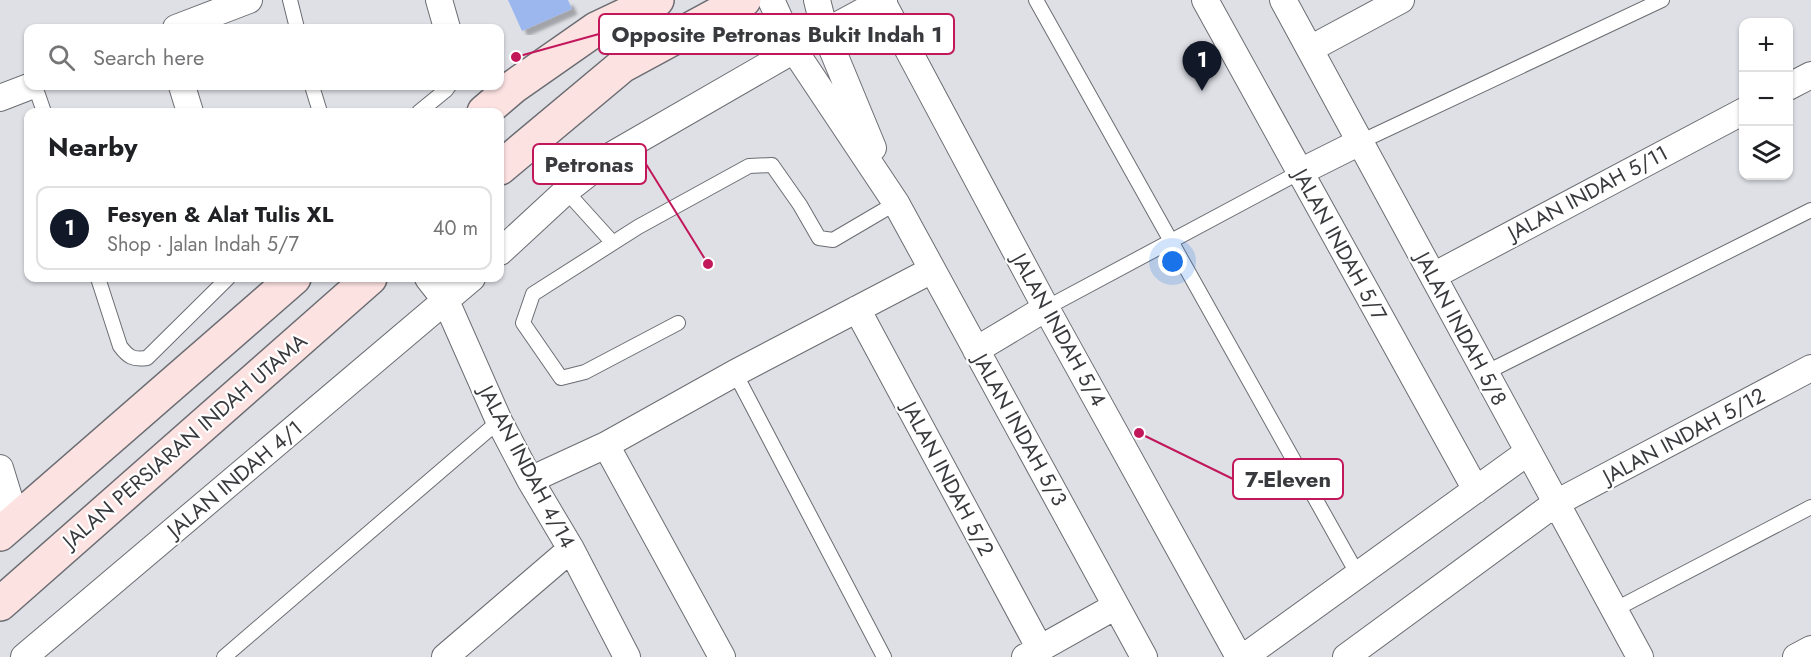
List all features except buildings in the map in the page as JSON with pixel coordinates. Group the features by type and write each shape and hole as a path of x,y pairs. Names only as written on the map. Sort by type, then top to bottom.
{"main road":[{"path":"489,108 513,87 596,29 657,0"},
{"path":"504,165 622,66 744,0"},
{"path":"8,527 289,282"},
{"name":"JALAN PERSIARAN INDAH UTAMA","path":"0,604 365,282"}],"street":[{"path":"186,24 249,0"},
{"path":"439,0 446,24"},
{"name":"JALAN INDAH 5/3","path":"771,0 794,50 896,203 1144,657"},
{"name":"JALAN INDAH 5/3","path":"817,0 825,32 896,203"},
{"path":"825,32 883,0"},
{"name":"JALAN INDAH 5/4","path":"883,0 1046,308 1239,657"},
{"name":"JALAN INDAH 5/7","path":"1205,0 1476,490"},
{"name":"JALAN INDAH 5/8","path":"1283,0 1640,657"},
{"path":"1310,49 1401,0"},
{"path":"504,248 566,191 612,155 794,50"},
{"path":"1793,84 1811,75"},
{"path":"0,98 24,89"},
{"path":"183,90 189,108"},
{"name":"JALAN INDAH 5/11","path":"1433,276 1739,113"},
{"path":"1300,172 1360,142"},
{"path":"530,480 606,445 735,373 932,270"},
{"name":"JALAN INDAH 4/14","path":"431,282 446,301 499,421 530,480 571,549 627,657"},
{"path":"446,301 467,282"},
{"name":"JALAN INDAH 4/1","path":"36,653 446,301"},
{"path":"976,350 1046,308"},
{"name":"JALAN INDAH 5/2","path":"857,309 1032,653"},
{"name":"JALAN INDAH 5/12","path":"1346,657 1556,503 1811,368"},
{"path":"606,445 722,657"},
{"path":"1244,657 1528,452"},
{"path":"0,468 8,527"},
{"path":"445,657 571,549"},
{"path":"1032,653 1116,606"},
{"path":"1796,657 1811,649"}],"lane":[{"path":"290,0 296,24"},
{"path":"1036,0 1358,575"},
{"path":"1360,142 1662,0"},
{"path":"35,90 42,108"},
{"path":"313,90 319,108"},
{"path":"424,108 446,90"},
{"path":"678,323 585,372 561,378 523,323 532,294 638,227 749,166 772,165 800,205 819,238 833,240 896,203"},
{"path":"1046,308 1300,172"},
{"path":"566,191 613,243"},
{"path":"1485,373 1811,210"},
{"path":"99,282 120,346 127,355 136,360 147,358 224,282"},
{"path":"735,373 884,657"},
{"path":"224,657 499,421"},
{"path":"1614,610 1811,507"}],"place":[{"name":"Opposite Petronas Bukit Indah 1","path":"516,57"},
{"name":"Fesyen & Alat Tulis XL","path":"1202,91"},
{"name":"Petronas","path":"708,264"},
{"name":"7-Eleven","path":"1139,433"}]}
